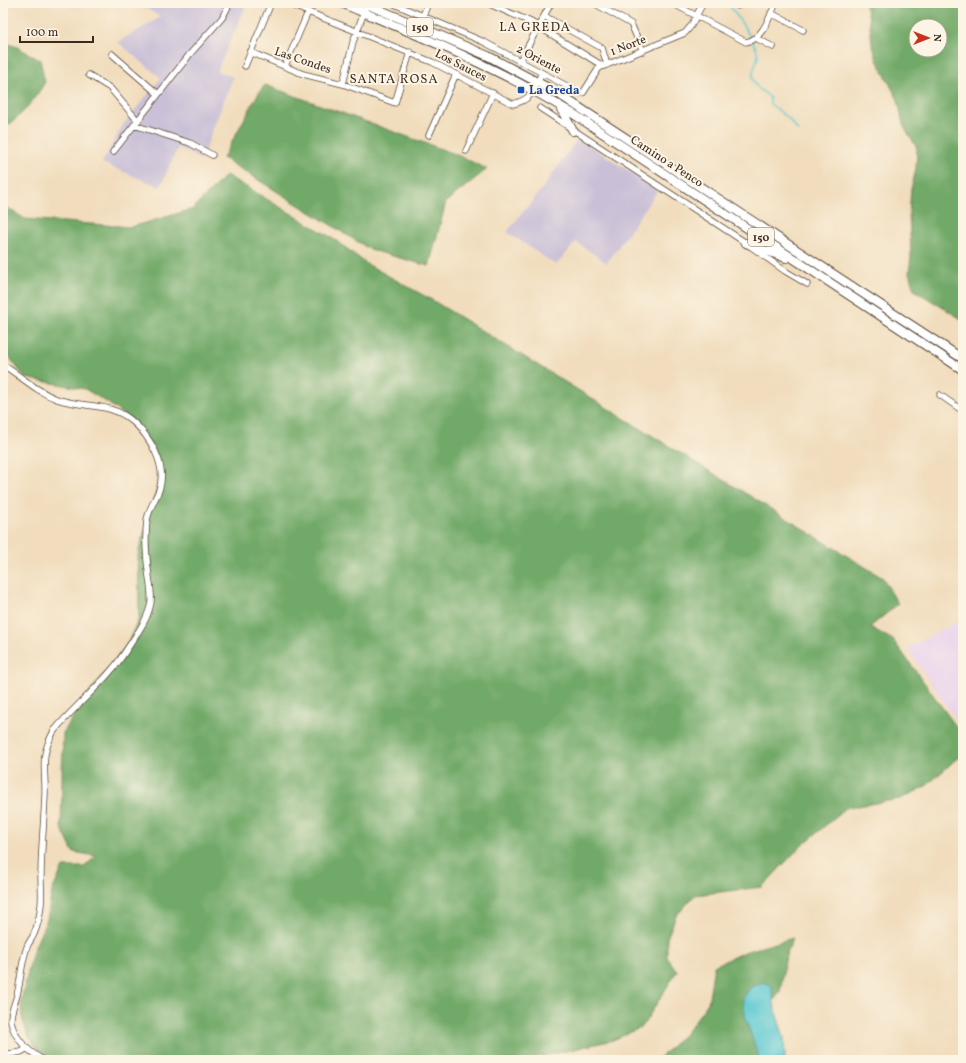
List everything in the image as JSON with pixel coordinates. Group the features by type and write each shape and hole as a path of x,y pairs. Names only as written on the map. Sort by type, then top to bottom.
{"highway":[{"name":"Camino a Penco","path":"341,3 473,59 533,90 963,370"},
{"name":"Camino a Penco","path":"365,4 488,56 585,110 963,359"},
{"path":"558,105 574,131"},
{"path":"746,243 799,262"}],"street":[{"path":"113,152 199,43 222,18 230,3"},
{"path":"245,66 271,3"},
{"name":"Los Sauces","path":"286,3 356,32 410,52 513,104 526,99 533,90"},
{"name":"2 Oriente","path":"392,3 484,42 580,93"},
{"path":"423,16 428,3"},
{"path":"487,3 521,17 605,66"},
{"path":"520,60 551,3"},
{"path":"594,3 631,24 643,51"},
{"path":"672,3 746,42 753,39 761,32 776,3"},
{"path":"697,16 703,3"},
{"path":"343,84 356,32 364,13 365,4"},
{"path":"285,66 308,12"},
{"path":"771,13 803,30"},
{"path":"544,16 602,48 605,66"},
{"name":"1 Norte","path":"580,93 583,93 599,68 685,33 697,16"},
{"path":"753,39 773,47"},
{"name":"Las Condes","path":"250,52 303,74 343,84 395,103 410,52"},
{"path":"112,54 158,94"},
{"path":"533,90 542,73"},
{"path":"428,134 456,74"},
{"path":"89,75 110,88 136,123 190,144 212,155"},
{"path":"466,151 493,93"},
{"path":"540,108 746,243 784,271 807,284"},
{"path":"3,365 37,388 57,399 108,408 126,416 139,428 151,445 158,462 161,476 159,490 150,508 147,522 146,550 151,595 150,606 145,620 125,653 111,672 54,731 48,742 45,753 44,766 46,788 41,904 38,924 27,948 19,988 11,1012 12,1027 16,1035 26,1049 42,1060"},
{"path":"940,395 962,409"},
{"path":"3,1055 21,1052 26,1049"}],"shaded area":[{"path":"122,3 247,3 217,71 233,77 201,160 178,147 160,187 102,163 123,125 161,78 118,42 161,17 147,9"},
{"path":"578,138 658,190 607,263 576,242 556,265 507,232 544,186"},
{"path":"963,619 963,729 907,648"}],"green space":[{"path":"864,3 963,3 963,320 914,290 909,273 911,256 909,213 911,189 916,169 917,148 903,125 898,100 877,60 872,43 869,17"},
{"path":"3,42 17,47 40,60 45,82 21,114 9,125 3,128"},
{"path":"265,85 455,154 487,169 446,202 429,266 371,250 223,158 258,94"},
{"path":"226,175 334,239 367,264 432,300 883,578 898,604 870,627 893,640 963,736 963,753 925,787 900,799 846,808 799,848 762,887 695,895 676,916 667,938 667,957 677,971 642,1027 613,1040 522,1060 59,1060 41,1053 28,1036 22,1017 21,1001 33,951 47,919 52,891 63,867 84,867 96,856 73,852 61,827 63,733 88,694 126,646 139,618 138,554 160,478 159,462 144,436 130,420 108,403 85,389 25,378 7,354 3,339 3,205 25,219 131,227 193,209"},
{"path":"793,938 786,955 780,992 767,1009 780,1060 657,1060 685,1034 708,1003 714,966 744,952"}],"water":[{"path":"763,982 771,985 775,1010 784,1037 785,1060 760,1060 746,1020 743,999 750,988"}],"waterway":[{"path":"728,3 748,33 757,51 758,56 753,72 754,82 758,88 770,98 770,104 788,118 798,131"}],"place":[{"name":"La Greda","path":"521,90"}],"district":[{"name":"LA GREDA","path":"535,26"},
{"name":"SANTA ROSA","path":"394,78"}]}
